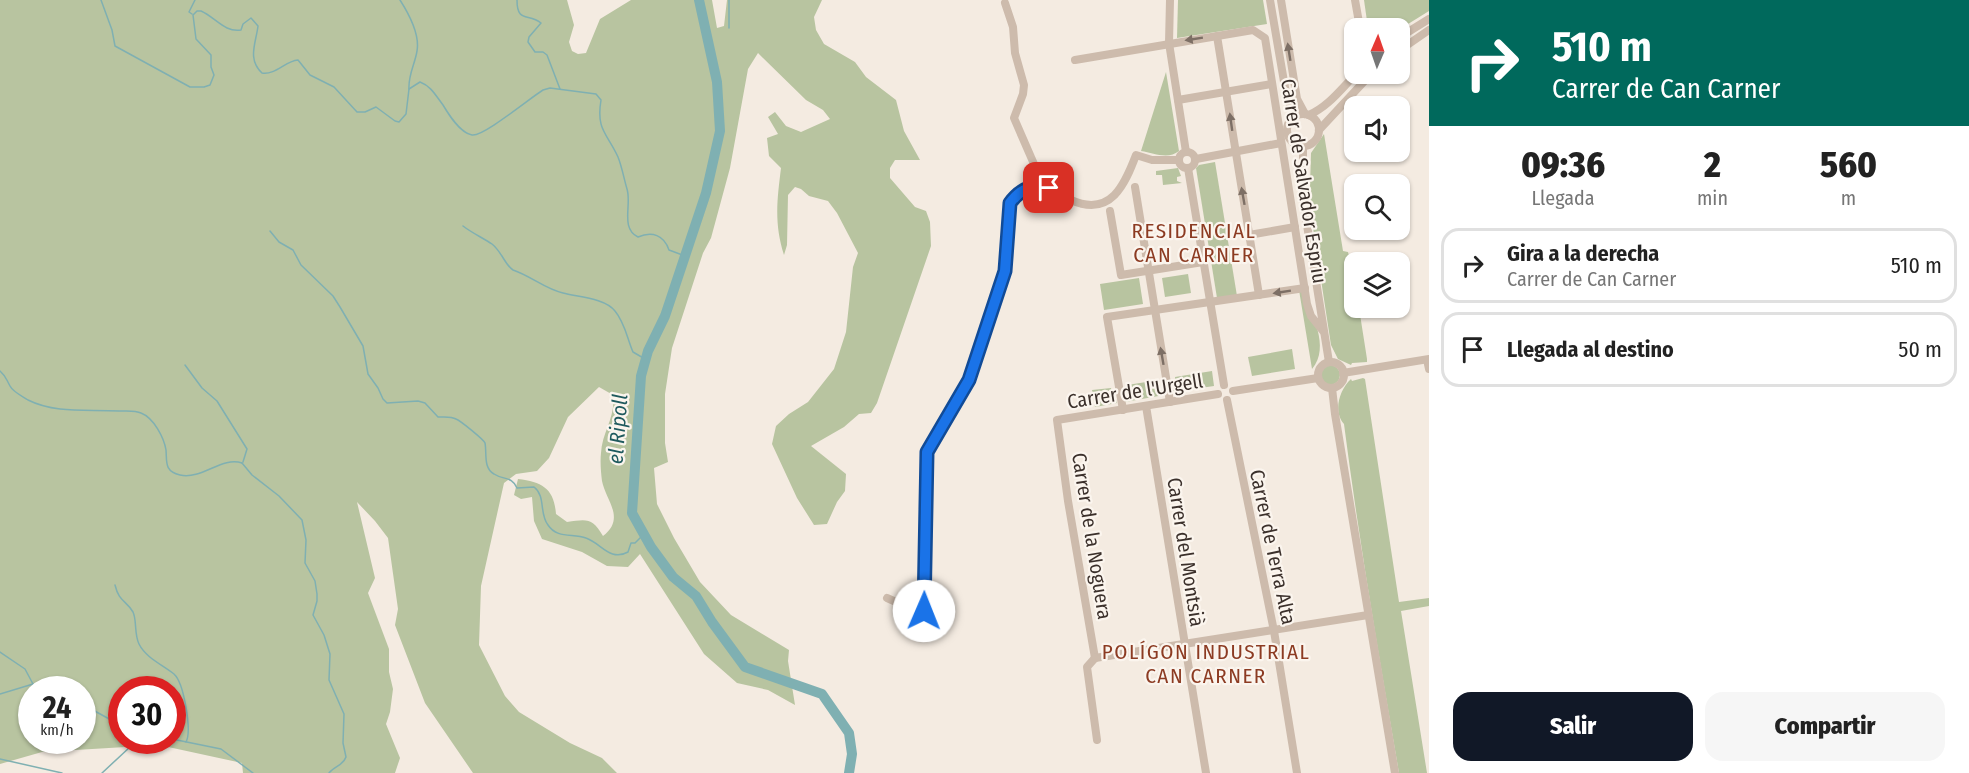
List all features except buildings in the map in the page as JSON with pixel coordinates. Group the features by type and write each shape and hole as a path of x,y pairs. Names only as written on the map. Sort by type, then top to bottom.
{"street":[{"path":"1170,0 1169,43 1186,152"},
{"path":"1270,0 1287,99 1303,115 1316,120 1319,130"},
{"path":"1281,0 1297,99 1303,115"},
{"path":"1355,0 1358,18"},
{"path":"1005,3 1013,27 1023,83 1023,94 1014,118 1044,187"},
{"path":"1410,31 1429,19"},
{"name":"Carrer de Salvador Espriu","path":"1217,36 1253,30 1265,38 1305,288 1311,316 1323,331"},
{"path":"1410,43 1429,30"},
{"path":"1074,60 1217,36 1259,296"},
{"path":"1178,100 1272,84"},
{"path":"1304,146 1292,141 1287,132 1289,122 1318,111 1347,84"},
{"path":"1304,146 1315,140 1319,130 1362,84"},
{"path":"1196,159 1281,143"},
{"path":"1304,146 1303,200 1329,362"},
{"path":"1179,160 1186,152 1191,152 1196,159"},
{"path":"887,598 918,612 924,611 927,452 969,380 1002,281 1005,271 1010,203 1017,194 1024,190 1044,187 1080,203 1099,203 1120,191 1136,154 1152,160 1179,160"},
{"path":"1188,168 1195,164 1196,159"},
{"path":"1179,160 1181,165 1188,168"},
{"path":"1188,168 1224,385"},
{"path":"1135,187 1170,402"},
{"path":"1110,211 1121,275 1203,262"},
{"path":"1250,235 1295,227"},
{"path":"1123,410 1107,317 1305,288"},
{"path":"1329,362 1340,366 1343,373 1340,384 1332,388 1322,384 1318,378 1320,368 1329,362"},
{"path":"1343,373 1428,363"},
{"name":"Carrer de l'Urgell","path":"1233,391 1318,378"},
{"path":"1224,385 1229,385 1233,391 1232,396 1227,400 1218,394 1219,389 1224,385"},
{"path":"1332,388 1395,773"},
{"name":"Carrer de l'Urgell","path":"1057,420 1218,394"},
{"name":"Carrer de Terra Alta","path":"1227,400 1274,631 1297,773"},
{"name":"Carrer del Montsià","path":"1146,406 1206,773"},
{"name":"Carrer de la Noguera","path":"1057,420 1068,501 1095,658"},
{"path":"1097,740 1087,667 1095,658 1368,615"}],"green space":[{"path":"0,0 567,0 574,25 569,42 572,51 578,54 586,53 600,19 631,0 712,0 717,28 724,26 727,0 822,0 814,17 816,30 824,44 855,62 866,77 896,100 904,131 920,160 895,160 890,168 890,178 915,207 926,211 930,222 931,246 877,403 871,413 859,414 844,427 811,446 846,474 845,491 827,524 814,525 797,498 772,444 776,426 808,402 834,369 846,332 853,267 858,253 828,201 809,196 795,187 788,195 787,245 784,255 778,222 781,168 769,156 767,138 778,134 768,117 775,112 786,126 801,132 830,119 823,110 806,100 758,53 748,69 730,168 711,238 703,253 672,348 665,394 665,443 668,462 654,468 657,504 700,582 731,615 789,650 788,661 795,705 768,690 737,683 704,654 640,554 628,567 607,566 582,552 542,539 534,521 532,497 521,499 514,495 518,479 534,482 546,488 553,498 556,514 567,522 589,521 603,536 610,529 614,516 602,481 601,460 602,445 613,410 613,395 599,387 568,417 549,458 537,471 516,474 504,483 481,586 479,645 505,696 519,712 570,743 602,758 617,773 473,773 425,703 395,625 398,609 388,538 357,502 375,578 368,593 389,649 389,672 393,689 386,724 400,758 395,773 243,773 242,763 186,751 186,676 108,676 108,748 96,749 96,676 18,676 18,754 35,754 0,764"},
{"path":"1178,0 1263,0 1267,24 1177,38"},
{"path":"1364,0 1429,0 1429,11 1410,23 1410,18 1367,18"},
{"path":"1166,72 1179,151 1170,155 1141,151"},
{"path":"1324,134 1343,251 1348,252 1344,252 1344,318 1361,318 1367,362 1351,365 1338,359 1331,345 1307,188 1310,187 1311,153"},
{"path":"1215,162 1237,296 1217,298 1196,168 1199,165"},
{"path":"1178,168 1181,176 1177,177 1177,181 1182,183 1163,185 1162,175 1156,175 1156,171"},
{"path":"1188,274 1191,293 1165,297 1162,278"},
{"path":"1139,278 1143,304 1104,310 1100,284"},
{"path":"1299,290 1303,290 1320,340 1320,351 1312,369"},
{"path":"1292,349 1295,369 1252,376 1248,357"},
{"path":"1330,365 1337,368 1340,375 1337,382 1330,385 1323,382 1320,375 1323,368"},
{"path":"1212,371 1214,386 1173,392 1176,389 1175,377"},
{"path":"1351,379 1352,381 1365,379 1399,602 1429,598 1429,606 1401,611 1427,773 1399,773 1344,424 1338,407 1343,389"},
{"path":"1159,380 1160,390 1163,390 1164,395 1125,402 1125,398 1128,397 1127,385"},
{"path":"1111,388 1113,399 1116,399 1117,403 1095,407 1092,390"}],"waterway":[{"path":"101,0 115,46 190,87 210,85 214,75 211,55 196,39 193,15 201,11 225,27 235,30 241,30 243,24 251,18 258,26 254,56 257,68 262,73 272,72 298,60 310,75 334,87 357,112 365,112 376,107 399,122 406,114 409,89 420,82 433,92 459,127 472,135 496,124 543,90 550,88 596,94 601,100 601,125 618,157 627,189 629,228 638,237 648,234 657,236 664,241 669,250 685,256"},
{"path":"192,14 189,12 195,0"},
{"path":"400,0 410,18 418,45 409,89"},
{"path":"517,0 517,7 521,15 541,23 529,37 528,42 535,52 543,52 547,55 560,89"},
{"name":"el Ripoll","path":"699,0 717,82 720,131 706,193 665,316 648,351 641,376 632,513 651,547 673,577 696,596 745,667 822,694 849,733 852,754 849,773"},
{"path":"729,0 729,28"},
{"path":"463,226 492,244 513,270 556,291 605,303 611,307 621,320 633,352 645,359"},
{"path":"270,231 279,242 293,250 301,265 333,296 363,346 368,374 387,403 418,401 425,403 438,417 459,420 485,443 487,464 491,471 497,476 510,480 517,488 534,487 538,491 545,521 556,532 586,538 616,555 628,552 631,543 635,543 643,535"},
{"path":"185,365 202,388 217,401 247,449 243,462"},
{"path":"0,371 13,390 39,404 72,410 133,411 146,416 161,434 166,450 167,466 171,471 180,475 196,474 227,463 242,463"},
{"path":"242,463 252,475 279,496 302,520 306,540 305,563 315,581 317,594 313,615 324,635 330,654 329,680 344,714 343,743 346,757 329,773"},
{"path":"115,585 121,598 133,612 137,640 142,649 176,676"},
{"path":"0,652 25,669 29,676"},
{"path":"0,694 18,689"},
{"path":"186,711 188,728 186,742"},
{"path":"96,712 108,718"},
{"path":"186,742 221,749 253,773"},
{"path":"102,773 122,754"},
{"path":"0,759 62,773"}],"district":[{"name":"RESIDENCIAL CAN CARNER","path":"1194,243"},
{"name":"POLÍGON INDUSTRIAL CAN CARNER","path":"1206,664"}],"route":[{"path":"924,611 928,450 969,380 1005,271 1010,203 1017,194 1027,188 1049,188"}]}
